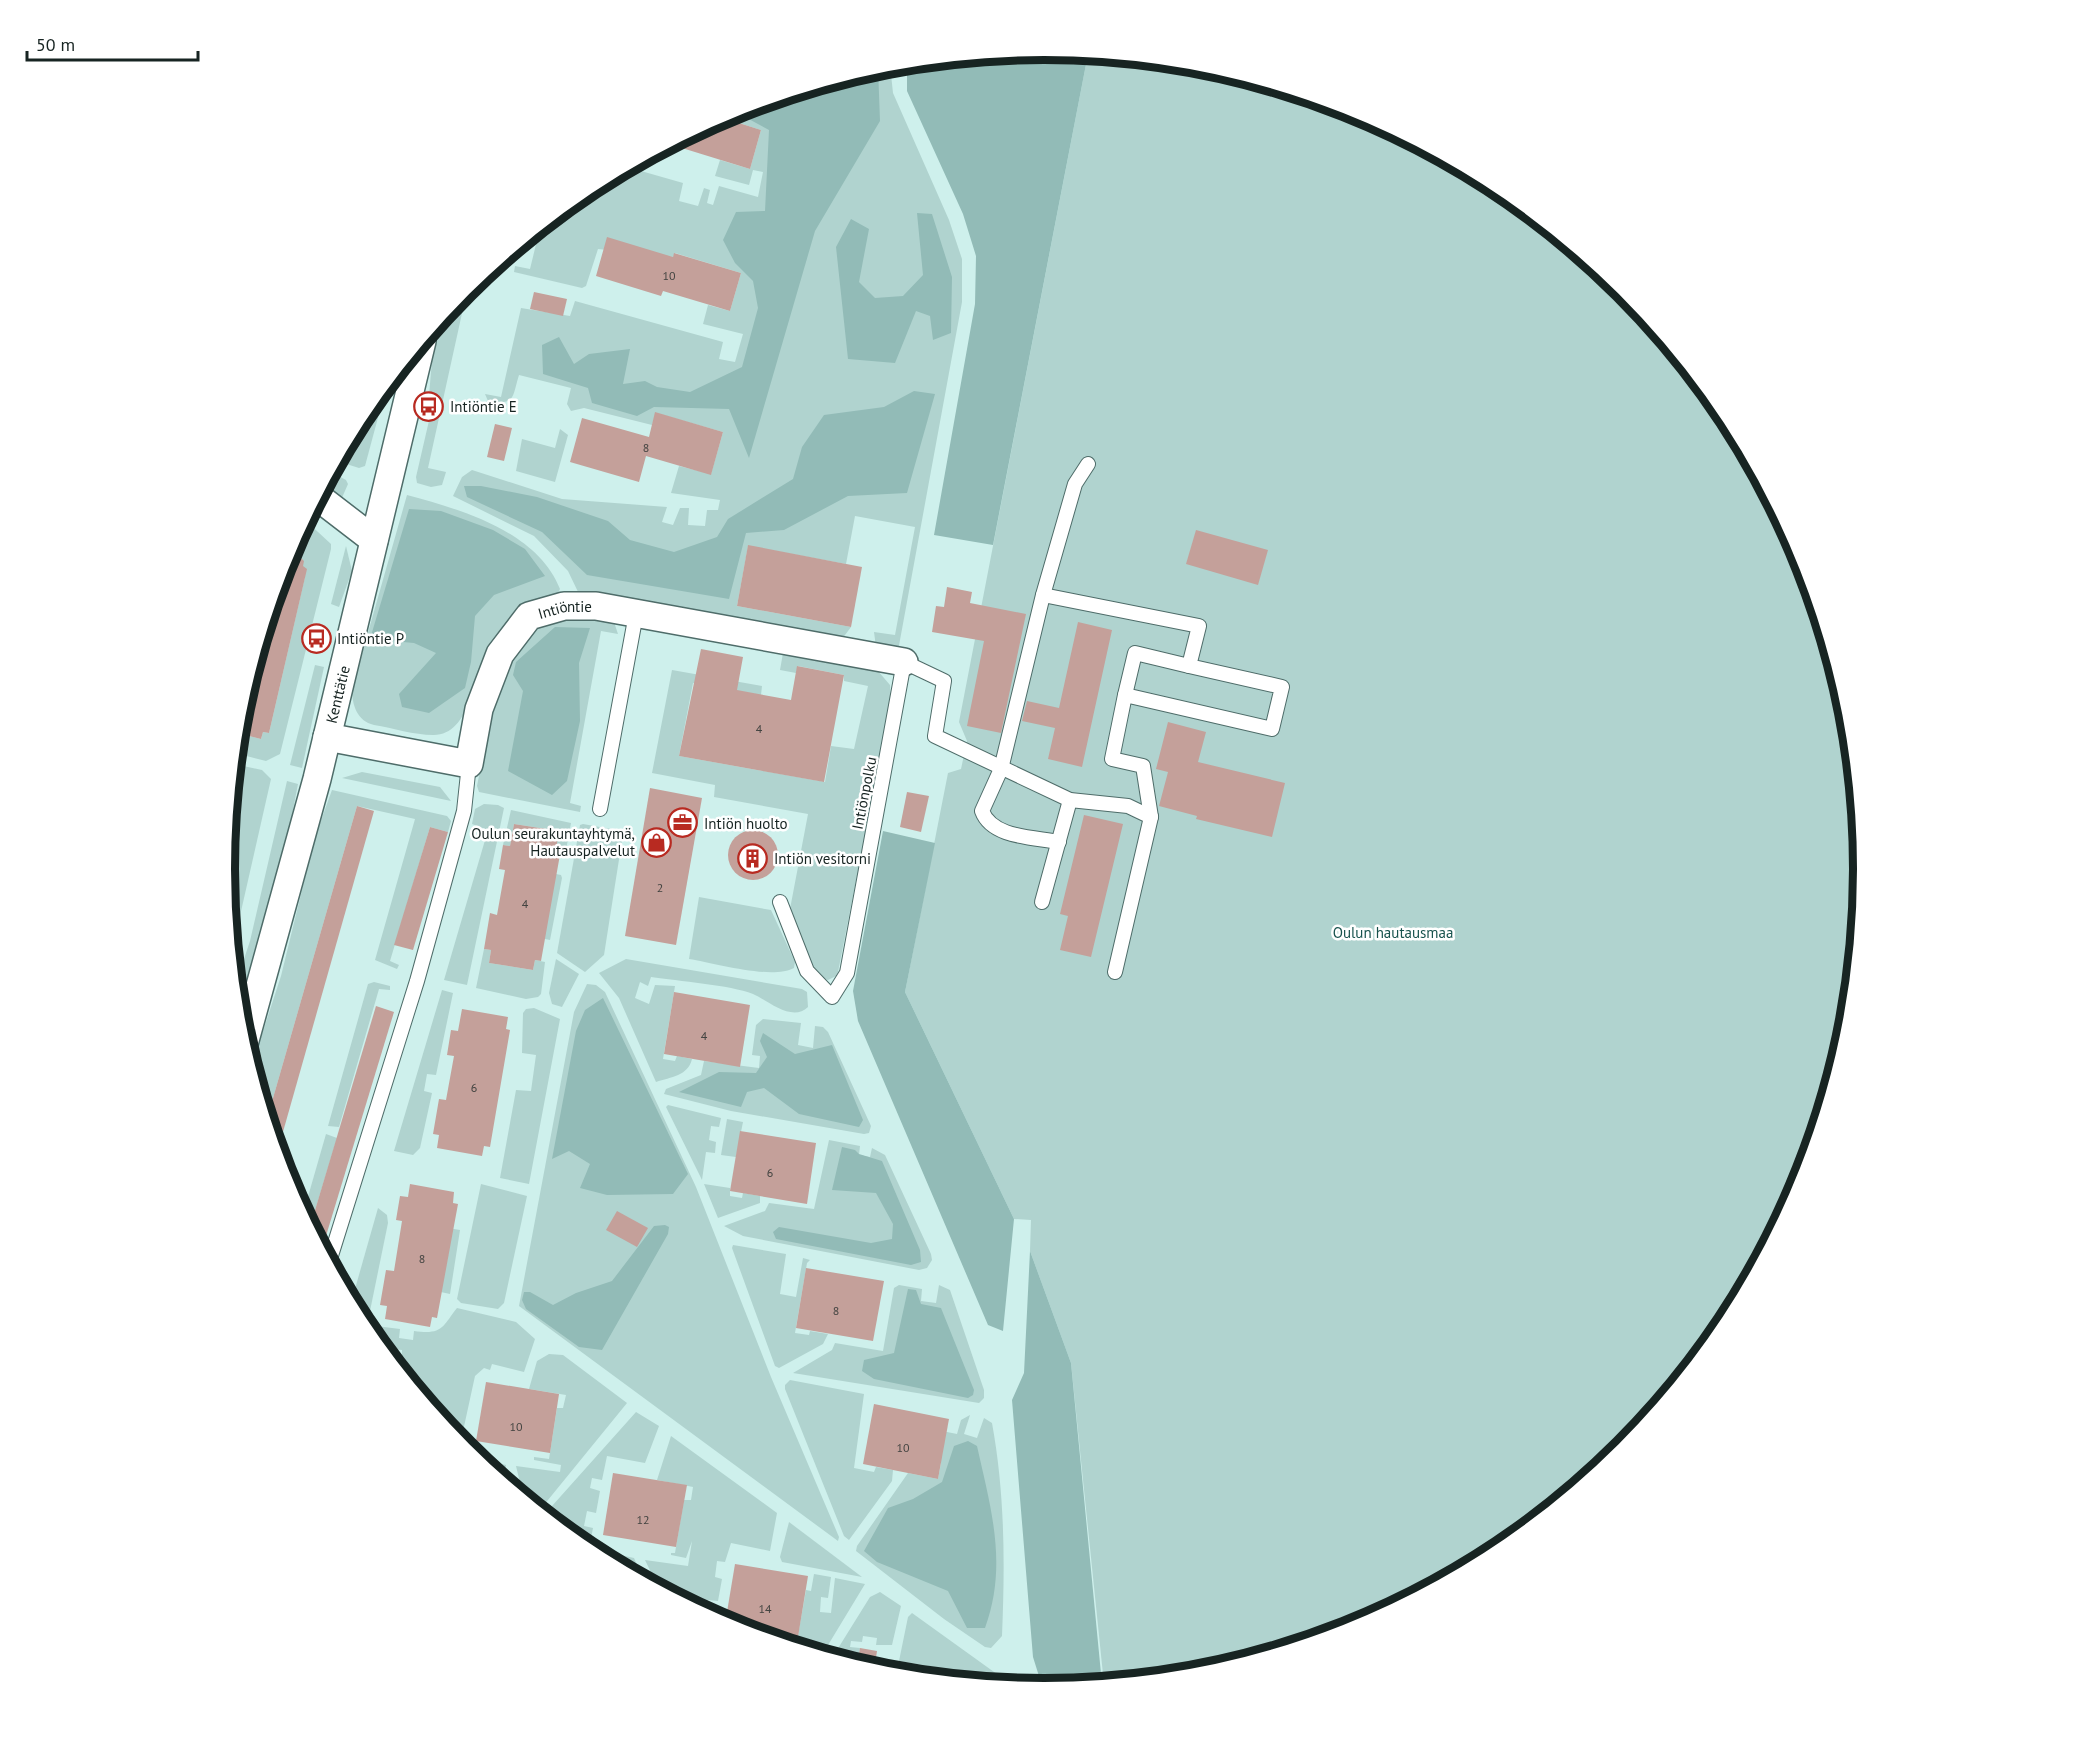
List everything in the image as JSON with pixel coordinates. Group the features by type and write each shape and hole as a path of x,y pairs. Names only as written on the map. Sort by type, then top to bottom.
{"street":[{"name":"Kenttätie","path":"249,1024 327,737 418,357"},
{"path":"323,501 374,540"},
{"name":"Intiöntie","path":"469,764 479,709 500,654 530,616 564,606 596,606 904,662"},
{"path":"327,737 469,764"}],"lane":[{"path":"1059,842 996,830 986,822 982,811 1001,769 1043,595 1076,484 1088,464"},
{"path":"1043,595 1199,626 1190,666"},
{"path":"600,809 636,614"},
{"path":"1115,972 1151,818 1143,766 1112,759 1125,695 1135,653 1282,687 1272,729 1125,695"},
{"path":"904,662 944,681 935,736 1070,800 1128,806 1151,818"},
{"name":"Intiönpolku","path":"780,902 807,971 832,997 847,973 904,662"},
{"path":"332,1253 417,981 464,811 469,764"},
{"path":"1042,902 1070,800"}],"green space":[{"name":"Oulun hautausmaa","path":"1087,62 1150,67 1254,88 1304,103 1354,122 1402,143 1449,168 1494,196 1537,227 1616,297 1653,336 1686,377 1717,420 1745,465 1770,511 1811,609 1826,660 1847,764 1852,817 1852,922 1847,975 1826,1079 1811,1130 1770,1228 1717,1319 1686,1362 1653,1403 1578,1478 1494,1543 1449,1571 1402,1596 1304,1636 1202,1663 1150,1672 1103,1676 1071,1363 1030,1251 1031,1220 1014,1219 905,992 948,773 961,769 967,741 959,722"},
{"path":"891,75 893,93 949,220 962,259 962,302 898,651 876,647 874,632 895,635 915,527 855,516 846,564 748,546 737,606 851,627 842,639 580,596 568,571 534,536 453,496 462,477 472,470 562,499 667,507 662,522 673,525 680,508 689,508 688,525 705,526 707,510 718,510 720,500 671,493 679,466 711,474 723,432 656,413 652,425 584,408 571,411 567,404 571,388 519,375 513,394 508,401 488,401 485,394 501,397 521,308 570,316 575,301 723,342 719,359 735,362 743,334 703,324 708,305 730,311 741,273 675,253 673,257 598,249 586,286 582,288 514,272 515,266 530,269 538,238 594,196 636,170 683,183 679,201 698,206 704,188 710,190 707,203 713,205 719,186 758,197 763,172 753,170 749,185 715,176 720,160 750,169 761,130 735,122 784,103 834,88"},
{"path":"464,306 428,468 446,472 442,485 431,487 417,483 416,477 434,399 429,397 436,336"},
{"path":"381,406 365,466 359,468 344,463"},
{"path":"560,429 568,435 555,482 516,471 522,439 555,448"},
{"path":"337,475 346,480 348,484 341,500 328,493"},
{"path":"407,495 474,516 516,538 534,552 549,569 560,589 554,597 519,612 497,633 487,648 470,702 463,715 456,725 445,733 433,735 411,733 368,723 357,712 352,695"},
{"path":"311,526 331,544 331,549 280,754 266,761 243,755 246,735 261,739 263,732 269,733 305,577 301,576 303,566 296,560"},
{"path":"346,546 352,571 339,607 331,604"},
{"path":"561,618 594,618 614,622 618,634 601,631 570,803 581,806 580,812 479,792 477,786 491,710 510,657 530,634"},
{"path":"783,653 878,671 890,685 891,703 838,972 836,976 828,980 818,977 790,916 808,814 714,797 715,785 652,773 672,670 762,686 761,695 693,683 679,756 825,782 831,746 854,749 868,686 844,681 844,675 798,666 796,673 780,670"},
{"path":"315,665 324,667 302,768 290,765"},
{"path":"241,765 262,770 271,779 237,930 234,870"},
{"path":"362,772 440,787 451,801 342,778"},
{"path":"287,781 298,784 287,841 245,997 240,970 250,941"},
{"path":"332,790 447,816 451,821 448,832 430,827 390,961 399,965 397,969 375,960 415,819 357,806 270,1107 256,1053 281,976 315,837"},
{"path":"484,804 504,808 467,985 444,980 488,830 472,824 475,809"},
{"path":"511,810 571,823 566,850 556,849 559,831 514,824 510,846 503,845"},
{"path":"580,825 622,831 623,834 604,955 585,972 557,953"},
{"path":"551,873 561,875 562,878 550,940 540,938 550,906"},
{"path":"699,897 771,910 795,962 794,968 772,972 758,971 689,959"},
{"path":"484,949 491,950 489,963 533,970 535,960 545,962 541,994 538,997 526,999 476,988"},
{"path":"556,959 579,974 562,1007 552,1004 549,993"},
{"path":"626,959 802,989 807,992 808,1007 795,1013 787,1012 743,991 651,977 648,986 640,982 635,998 649,1004 655,985 675,986 663,1059 675,1061 677,1056 692,1059 683,1072 656,1082 619,998 599,973"},
{"path":"374,982 390,986 390,990 379,989 339,1127 328,1126 368,984"},
{"path":"587,984 596,985 605,992 696,1187 771,1377 839,1537 838,1541 519,1306 574,1012"},
{"path":"442,990 453,993 436,1075 427,1074 424,1091 432,1093 420,1148 413,1155 394,1151"},
{"path":"534,1008 560,1019 529,1184 500,1178 516,1090 531,1091 536,1055 522,1053 523,1013 526,1009"},
{"path":"763,1019 801,1023 798,1045 813,1048 815,1026 823,1027 828,1032 871,1126 869,1133 731,1111 664,1094 666,1089 701,1075 704,1061 759,1068 760,1056 752,1055 756,1025"},
{"path":"668,1105 721,1118 719,1127 711,1126 709,1140 716,1142 715,1153 706,1152 702,1180 666,1107"},
{"path":"727,1119 743,1122 736,1157 721,1155"},
{"path":"326,1134 337,1138 313,1217 306,1202"},
{"path":"829,1140 860,1146 859,1155 870,1157 872,1148 885,1155 931,1254 932,1260 927,1268 919,1270 743,1236 724,1226 765,1211 769,1203 814,1209"},
{"path":"481,1184 527,1196 504,1303 498,1309 461,1303 457,1299"},
{"path":"704,1184 730,1188 730,1196 742,1198 743,1193 760,1196 760,1203 718,1218"},
{"path":"378,1208 387,1215 388,1223 369,1315 354,1292"},
{"path":"448,1228 460,1230 450,1294 436,1291 447,1260"},
{"path":"733,1245 786,1254 780,1294 796,1297 803,1258 810,1260 807,1263 795,1333 809,1335 810,1331 828,1334 823,1344 779,1368 775,1366 732,1248"},
{"path":"899,1285 922,1289 921,1301 936,1303 939,1285 950,1290 984,1390 984,1398 979,1403 793,1373 832,1350 835,1343 883,1351 894,1288"},
{"path":"457,1308 516,1322 535,1339 524,1372 492,1364 490,1370 484,1368 475,1376 463,1432 435,1403 402,1362 402,1350 393,1349 376,1326 400,1329 399,1338 413,1340 414,1331 431,1332 444,1325"},
{"path":"549,1354 563,1355 627,1403 543,1506 521,1487 516,1466 560,1472 561,1465 534,1460 534,1457 549,1459 557,1408 563,1408 566,1395 529,1389 537,1361"},
{"path":"790,1380 864,1394 854,1468 874,1472 876,1467 893,1470 892,1481 849,1540 844,1536 785,1389 785,1385"},
{"path":"636,1412 659,1426 645,1463 607,1456 602,1480 592,1478 590,1488 600,1491 596,1513 587,1511 584,1526 593,1528 591,1538 586,1537 549,1510"},
{"path":"970,1415 964,1434 977,1438 984,1418 992,1423 1002,1503 1004,1582 1002,1636 991,1648 985,1647 944,1619 856,1551 857,1546 908,1473 938,1479 941,1463 937,1462 942,1431 957,1434 961,1420"},
{"path":"671,1436 777,1513 770,1551 731,1543 725,1562 717,1561 715,1577 722,1579 718,1601 708,1600 707,1605 654,1579 645,1560 688,1566 692,1541 686,1558 671,1555 675,1553 684,1500 691,1500 693,1487 657,1480"},
{"path":"493,1462 506,1465 505,1473"},
{"path":"789,1522 862,1577 782,1562 780,1557"},
{"path":"610,1553 634,1558 640,1571"},
{"path":"814,1574 831,1577 828,1598 821,1597 820,1612 831,1613 835,1578 865,1584 826,1649 797,1640 806,1590 811,1591"},
{"path":"880,1592 901,1606 892,1645 876,1645 877,1638 863,1636 862,1642 851,1641 850,1647 860,1648 858,1657 836,1651 870,1597"},
{"path":"912,1613 1001,1677 938,1672 935,1671 935,1667 899,1661 908,1617"}],"shaded area":[{"path":"1044,60 1087,62 993,545 934,535 975,304 976,256 963,214 907,91 907,72 938,67"},
{"path":"878,78 880,121 815,231 749,458 729,409 654,407 637,416 592,403 588,388 543,374 542,345 559,337 574,364 589,354 630,349 623,384 645,381 657,387 690,392 742,367 758,308 753,281 735,263 723,240 736,212 765,211 769,130 746,117 834,88"},
{"path":"917,213 932,214 952,277 951,333 933,340 930,316 916,311 895,363 848,359 836,247 851,219 869,229 859,282 875,298 903,296 923,275"},
{"path":"914,391 935,394 907,493 848,496 784,530 746,533 729,599 587,575 542,532 467,497 464,486 481,486 537,497 608,521 630,540 674,552 717,537 728,519 793,479 802,447 824,415 884,407"},
{"path":"409,509 441,511 493,530 525,549 545,576 494,595 475,616 471,662 465,688 429,713 402,707 399,694 436,653 414,643 370,639"},
{"path":"555,627 590,628 579,663 580,721 567,781 552,795 508,771 523,691 513,675 516,662"},
{"path":"883,831 935,843 905,992 1014,1219 1003,1331 988,1325 858,1021 853,991"},
{"path":"603,998 688,1174 673,1194 607,1195 580,1188 590,1164 569,1151 552,1159 576,1031 585,1010"},
{"path":"763,1033 795,1054 832,1045 863,1120 859,1127 799,1114 764,1088 747,1092 741,1107 679,1092 719,1072 756,1073 767,1057 760,1041"},
{"path":"842,1147 882,1161 920,1250 921,1262 911,1265 776,1239 773,1232 779,1227 871,1243 892,1239 893,1224 876,1193 832,1190"},
{"path":"654,1226 669,1227 668,1234 602,1350 579,1347 526,1309 522,1300 524,1292 530,1292 553,1305 576,1293 612,1281"},
{"path":"1030,1251 1071,1363 1101,1677 1040,1679 1033,1657 1012,1400 1024,1373"},
{"path":"908,1289 916,1290 921,1304 941,1308 974,1390 973,1395 968,1398 874,1379 862,1371 864,1360 894,1353"},
{"path":"968,1441 977,1446 995,1537 995,1582 992,1605 985,1628 967,1628 948,1591 877,1562 864,1551 888,1508 913,1499 942,1482 954,1446"}],"building":[{"path":"735,122 761,130 750,169 679,147"},
{"path":"607,237 673,257 674,253 741,273 730,311 663,291 661,296 596,276"},
{"path":"534,292 567,299 563,316 530,309"},
{"path":"655,412 723,432 711,475 646,456 639,482 570,462 582,418 649,437"},
{"path":"495,424 512,428 504,461 487,457"},
{"path":"1196,530 1268,550 1258,585 1186,564"},
{"path":"748,545 862,567 851,627 737,606"},
{"path":"298,555 304,561 303,566 307,569 269,733 263,732 261,739 246,735 250,712 277,609"},
{"path":"947,587 972,592 970,603 1026,614 1001,733 967,726 984,641 932,632 936,606 944,607"},
{"path":"1078,622 1112,630 1082,767 1048,759 1055,728 1022,721 1027,701 1059,708"},
{"path":"701,649 743,657 737,690 791,700 797,666 844,675 824,782 679,756"},
{"path":"1168,722 1206,732 1198,762 1285,783 1272,837 1196,819 1197,816 1159,806 1168,772 1156,769"},
{"path":"650,788 702,798 676,945 625,936"},
{"path":"907,792 929,796 921,832 900,827"},
{"path":"357,806 374,811 281,1140 270,1107"},
{"path":"1084,815 1123,824 1091,957 1060,950 1068,916 1060,914"},
{"path":"514,824 559,831 556,849 561,849 541,961 535,960 533,970 489,963 491,950 484,949 490,913 497,915 505,870 499,869 503,845 510,846"},
{"path":"430,827 448,832 413,950 394,945"},
{"name":"Intiön vesitorni","path":"748,830 758,830 771,837 778,850 778,860 771,873 758,880 748,880 739,876 732,869 728,860 728,850 732,841 739,834"},
{"path":"674,992 750,1005 740,1067 664,1054"},
{"path":"376,1006 394,1012 325,1240 313,1217"},
{"path":"462,1009 508,1017 506,1029 510,1030 490,1147 484,1146 482,1156 437,1148 439,1135 433,1134 439,1099 446,1100 454,1056 447,1055 451,1030 458,1031"},
{"path":"740,1131 816,1143 807,1204 730,1191"},
{"path":"410,1184 454,1192 453,1203 458,1204 437,1318 432,1317 430,1327 385,1319 387,1306 380,1305 386,1270 394,1271 402,1221 396,1220 400,1196 408,1197"},
{"path":"617,1211 648,1228 637,1247 606,1230"},
{"path":"806,1268 884,1281 873,1341 796,1328"},
{"path":"486,1382 559,1394 550,1453 476,1441"},
{"path":"874,1404 949,1419 938,1479 863,1464"},
{"path":"613,1473 687,1485 676,1547 603,1535"},
{"path":"735,1564 808,1576 798,1637 777,1633 727,1614"},
{"path":"860,1648 877,1651 876,1661 858,1657"}],"place":[{"name":"Intiöntie E","path":"429,406"},
{"name":"Intiöntie P","path":"316,638"},
{"name":"Intiön huolto","path":"683,823"},
{"name":"Oulun seurakuntayhtymä, Hautauspalvelut","path":"656,842"},
{"name":"Intiön vesitorni","path":"753,858"}]}
